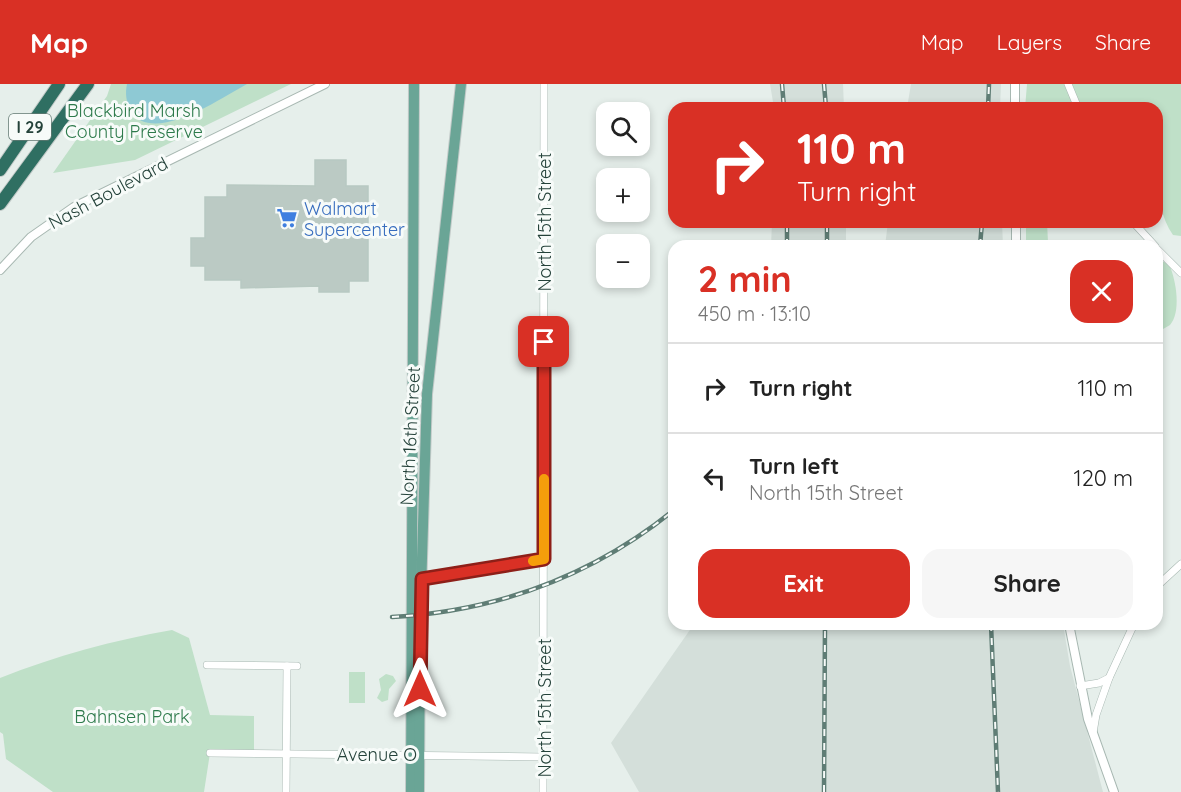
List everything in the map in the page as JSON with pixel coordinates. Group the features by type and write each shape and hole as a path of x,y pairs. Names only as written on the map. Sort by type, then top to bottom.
{"highway":[{"name":"I 29","path":"0,170 59,84"},
{"name":"I 29","path":"0,204 88,84"}],"main road":[{"name":"North 16th Street","path":"414,84 415,754 419,792"},
{"name":"North 16th Street","path":"411,792 415,754 429,377 461,84"}],"street":[{"name":"Nash Boulevard","path":"0,270 31,237 74,207 325,84"},
{"name":"North 15th Street","path":"543,792 544,84"},
{"path":"1015,84 1015,102"},
{"path":"1068,84 1076,102"},
{"path":"1139,228 1150,240"},
{"path":"1163,254 1181,273"},
{"path":"422,579 544,559"},
{"path":"1163,581 1181,564"},
{"path":"1070,630 1080,686 1093,739 1114,792"},
{"path":"1093,739 1096,715 1109,678 1131,630"},
{"path":"207,665 297,666"},
{"path":"286,792 287,666"},
{"path":"1080,686 1099,683 1109,678"},
{"name":"Avenue O","path":"210,753 543,756"}],"shaded area":[{"path":"770,84 843,84 844,102 773,102"},
{"path":"911,84 1001,84 1000,102 908,102"},
{"path":"772,228 846,228 846,240 771,240"},
{"path":"887,228 1002,228 1003,240 886,240"},
{"path":"690,630 1064,630 1070,666 1103,792 639,792 611,743"}],"green space":[{"name":"Blackbird Marsh County Preserve","path":"111,84 291,84 135,160 53,173 107,96"},
{"path":"1027,84 1181,84 1181,236 1173,235 1163,212 1163,102 1026,102"},
{"path":"1026,228 1047,228 1048,240 1026,240"},
{"path":"1163,262 1169,264 1177,297 1176,313 1170,325 1163,328"},
{"name":"Bahnsen Park","path":"172,630 189,638 210,715 254,716 254,753 210,753 204,792 53,792 6,759 3,734 0,732 0,678 85,650"},
{"path":"349,672 365,672 365,703 349,703"},
{"path":"386,674 393,676 396,681 389,689 388,700 382,702 377,698 381,690 379,679"}],"water":[{"path":"127,84 247,84 187,116 170,122 154,124 141,120 131,111 126,98"}],"building":[{"name":"Walmart Supercenter","path":"315,160 346,160 346,186 368,186 368,281 349,281 349,292 319,292 319,286 241,288 241,280 205,280 205,266 191,266 191,238 205,238 205,197 227,197 227,185 315,186"}],"railway":[{"path":"782,84 784,102"},
{"path":"824,84 826,102"},
{"path":"988,102 989,84"},
{"path":"787,228 787,240"},
{"path":"827,228 827,240"},
{"path":"980,240 982,228"},
{"path":"392,617 469,607 541,586 576,572 610,554 668,514"},
{"path":"824,792 825,630"},
{"path":"991,630 998,792"}],"slow traffic":[{"path":"533,561 544,559 544,479"}],"place":[{"name":"Walmart Supercenter","path":"287,218"}],"route":[{"path":"420,689 422,579 544,559 544,342"}]}
